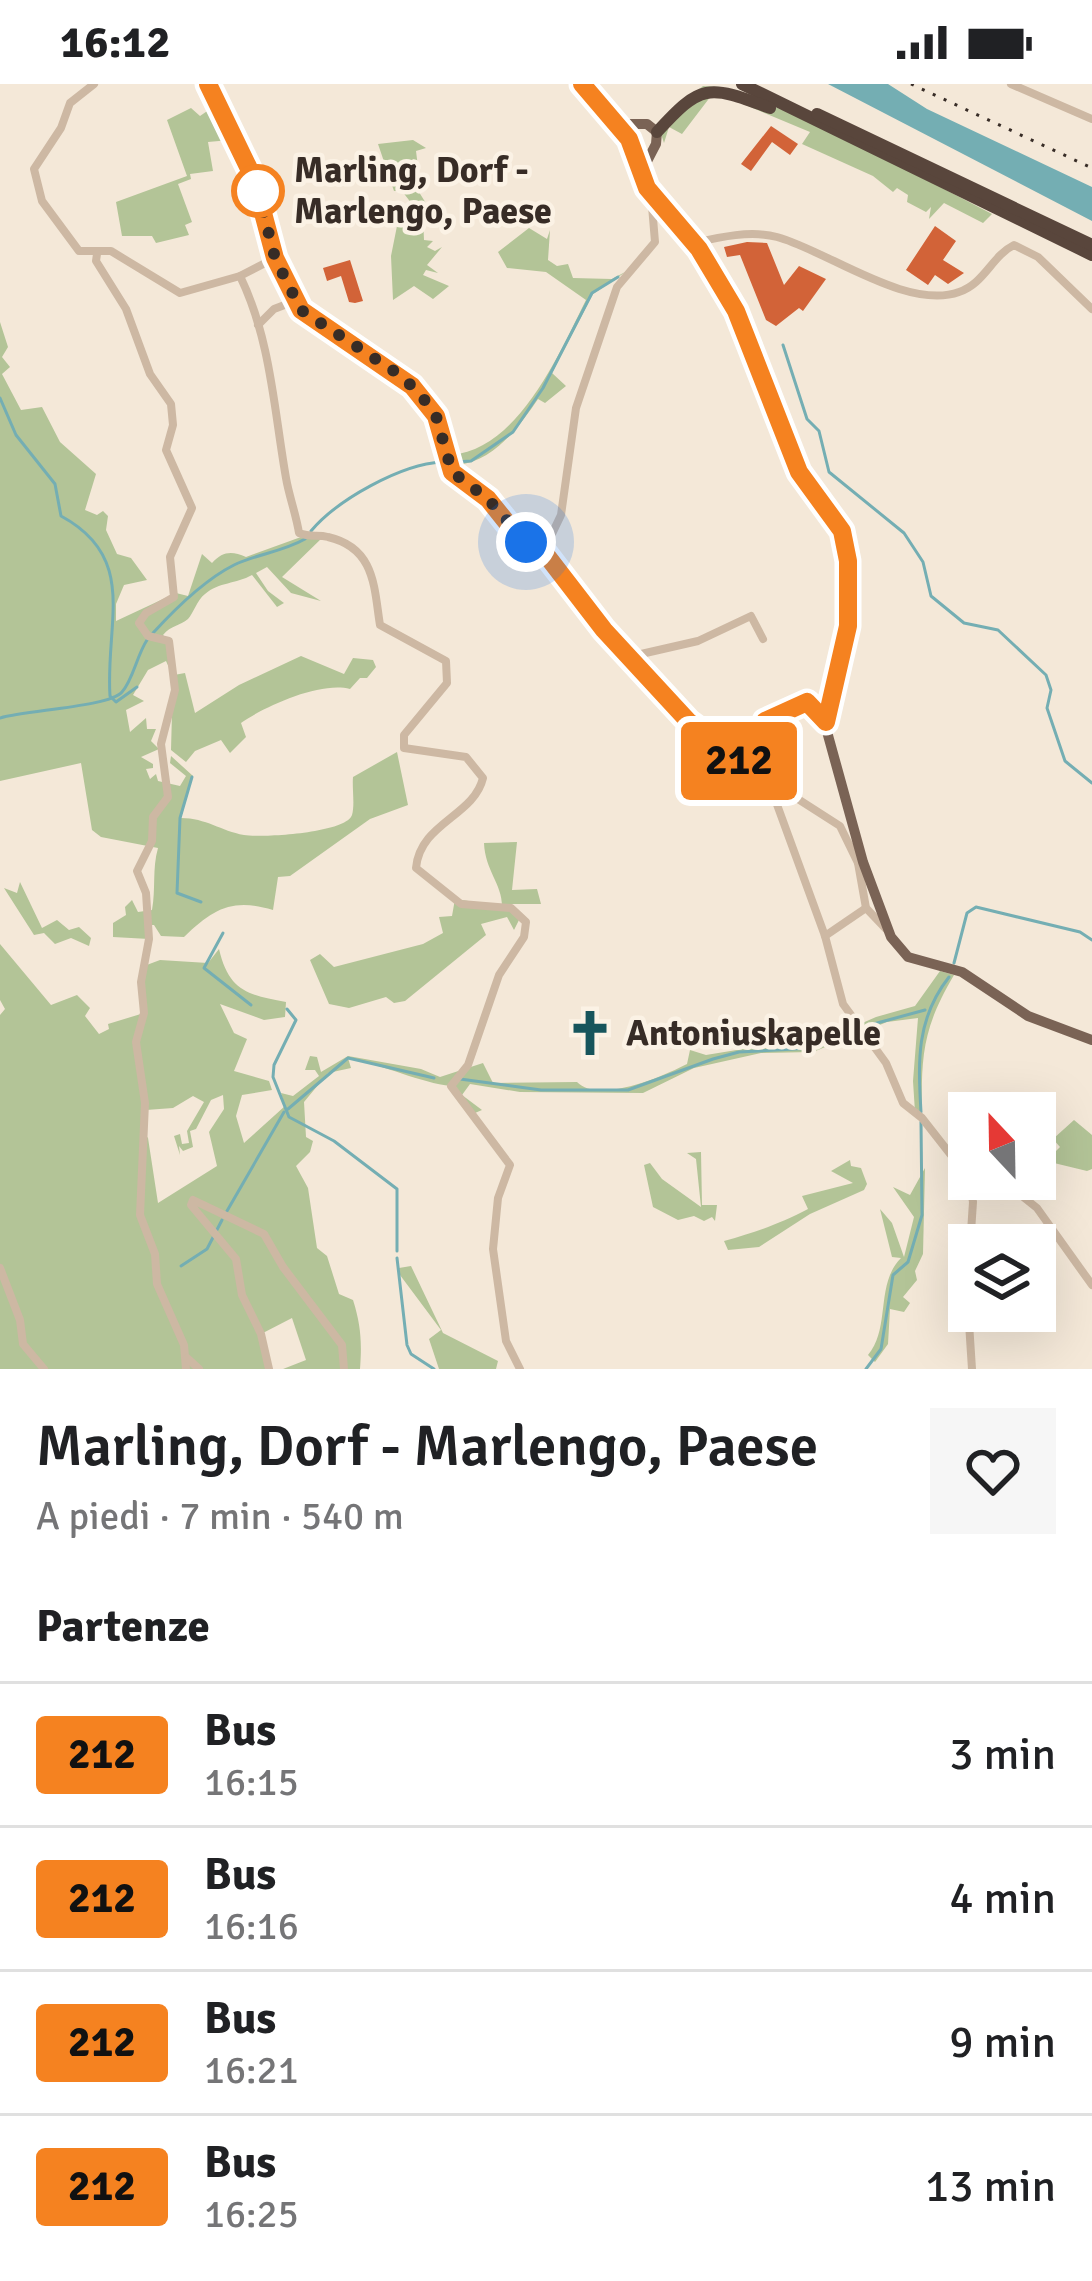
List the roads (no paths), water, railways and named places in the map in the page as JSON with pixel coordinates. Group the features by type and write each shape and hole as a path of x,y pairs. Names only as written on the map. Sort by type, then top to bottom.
{"highway":[{"path":"654,128 675,105 683,84"},
{"path":"742,84 1092,255"},
{"path":"758,84 1092,245"},
{"path":"654,128 692,92 709,86 818,123"}],"main road":[{"path":"582,84 638,146"},
{"path":"616,124 654,128 656,144 638,146"},
{"path":"635,126 642,172 656,200 694,243 744,326 799,472 842,531 847,546 848,626 826,722 860,862 888,930 908,957 962,972 1028,1016 1092,1040"}],"street":[{"path":"94,84 70,103 59,132 36,162 34,179 42,201 79,251 111,251 180,293 240,276 275,258"},
{"path":"208,84 254,179 275,258 295,300 309,317 403,377 423,398 436,416 452,472 488,499 520,539 539,542 551,536 561,514 576,408 617,286 648,254 656,236 652,214 656,200"},
{"path":"1011,84 1092,119"},
{"path":"694,243 748,234 779,237 867,276 942,295 975,284 1014,245 1038,257 1092,309"},
{"path":"97,254 96,261 126,309 150,374 172,407 166,450 192,508 170,557 174,597 146,613 140,623 145,634 169,641 175,690 161,740 168,797 153,817 152,841 137,871 146,892 148,939 141,982 145,1013 136,1042 146,1103 140,1215 155,1254 157,1284 186,1363 199,1369"},
{"path":"240,276 280,412 287,483 307,537 330,537 360,555 377,588 380,625 444,657 449,668 444,689 402,744 408,751 469,758 482,782 472,799 434,828 416,868 465,905 511,908 526,922 524,937 499,975 468,1066 452,1082 510,1165 498,1198 493,1249 506,1341 520,1369"},
{"path":"258,325 274,309 295,300"},
{"path":"539,542 628,657 706,738 840,826 860,862 866,908 888,930"},
{"path":"628,657 698,641 751,616 763,639"},
{"path":"826,722 807,702 765,721 761,734 768,780 850,1017 886,1063 903,1103 948,1152"},
{"path":"825,936 866,908"},
{"path":"269,1369 261,1334 242,1295 236,1259 190,1205 193,1200 264,1234 342,1345 344,1369"},
{"path":"972,1369 967,1292 974,1200"},
{"path":"1027,1200 1092,1285"},
{"path":"0,1268 18,1314 23,1344 44,1369"}],"water":[{"path":"828,84 888,84 927,109 1092,187 1092,221"}],"waterway":[{"path":"455,462 471,461 513,432 543,388 592,293 618,277"},
{"path":"783,345 807,419 819,431 829,472 904,533 923,562 931,596 964,623 998,630 1046,675 1051,690 1047,708 1065,761 1092,783"},
{"path":"0,398 16,435 55,484 61,516 85,533 101,552 109,572 113,594 110,696 116,702 137,687"},
{"path":"311,531 337,507 371,486 408,469 442,462"},
{"path":"153,633 223,571 305,539"},
{"path":"0,718 114,697 126,687 147,640"},
{"path":"192,777 180,818 177,893 201,902"},
{"path":"954,963 967,913 976,907 1080,932 1092,940"},
{"path":"223,933 204,968 251,1005"},
{"path":"921,1112 925,1025 949,977"},
{"path":"287,1009 296,1020 273,1077 289,1117 334,1141 397,1189 397,1251"},
{"path":"866,1026 925,1010"},
{"path":"460,1079 541,1090 628,1090 739,1052 814,1048 853,1033"},
{"path":"288,1109 348,1058 434,1078"},
{"path":"227,1211 284,1112"},
{"path":"866,1369 881,1349 893,1275 908,1262 922,1215 921,1122"},
{"path":"181,1266 207,1249 222,1220"},
{"path":"397,1258 407,1345 411,1354 434,1369"}],"railway":[{"path":"911,84 1092,168"}],"place":[{"name":"Marling, Dorf - Marlengo, Paese","path":"258,191"},
{"name":"Antoniuskapelle","path":"590,1033"}]}
